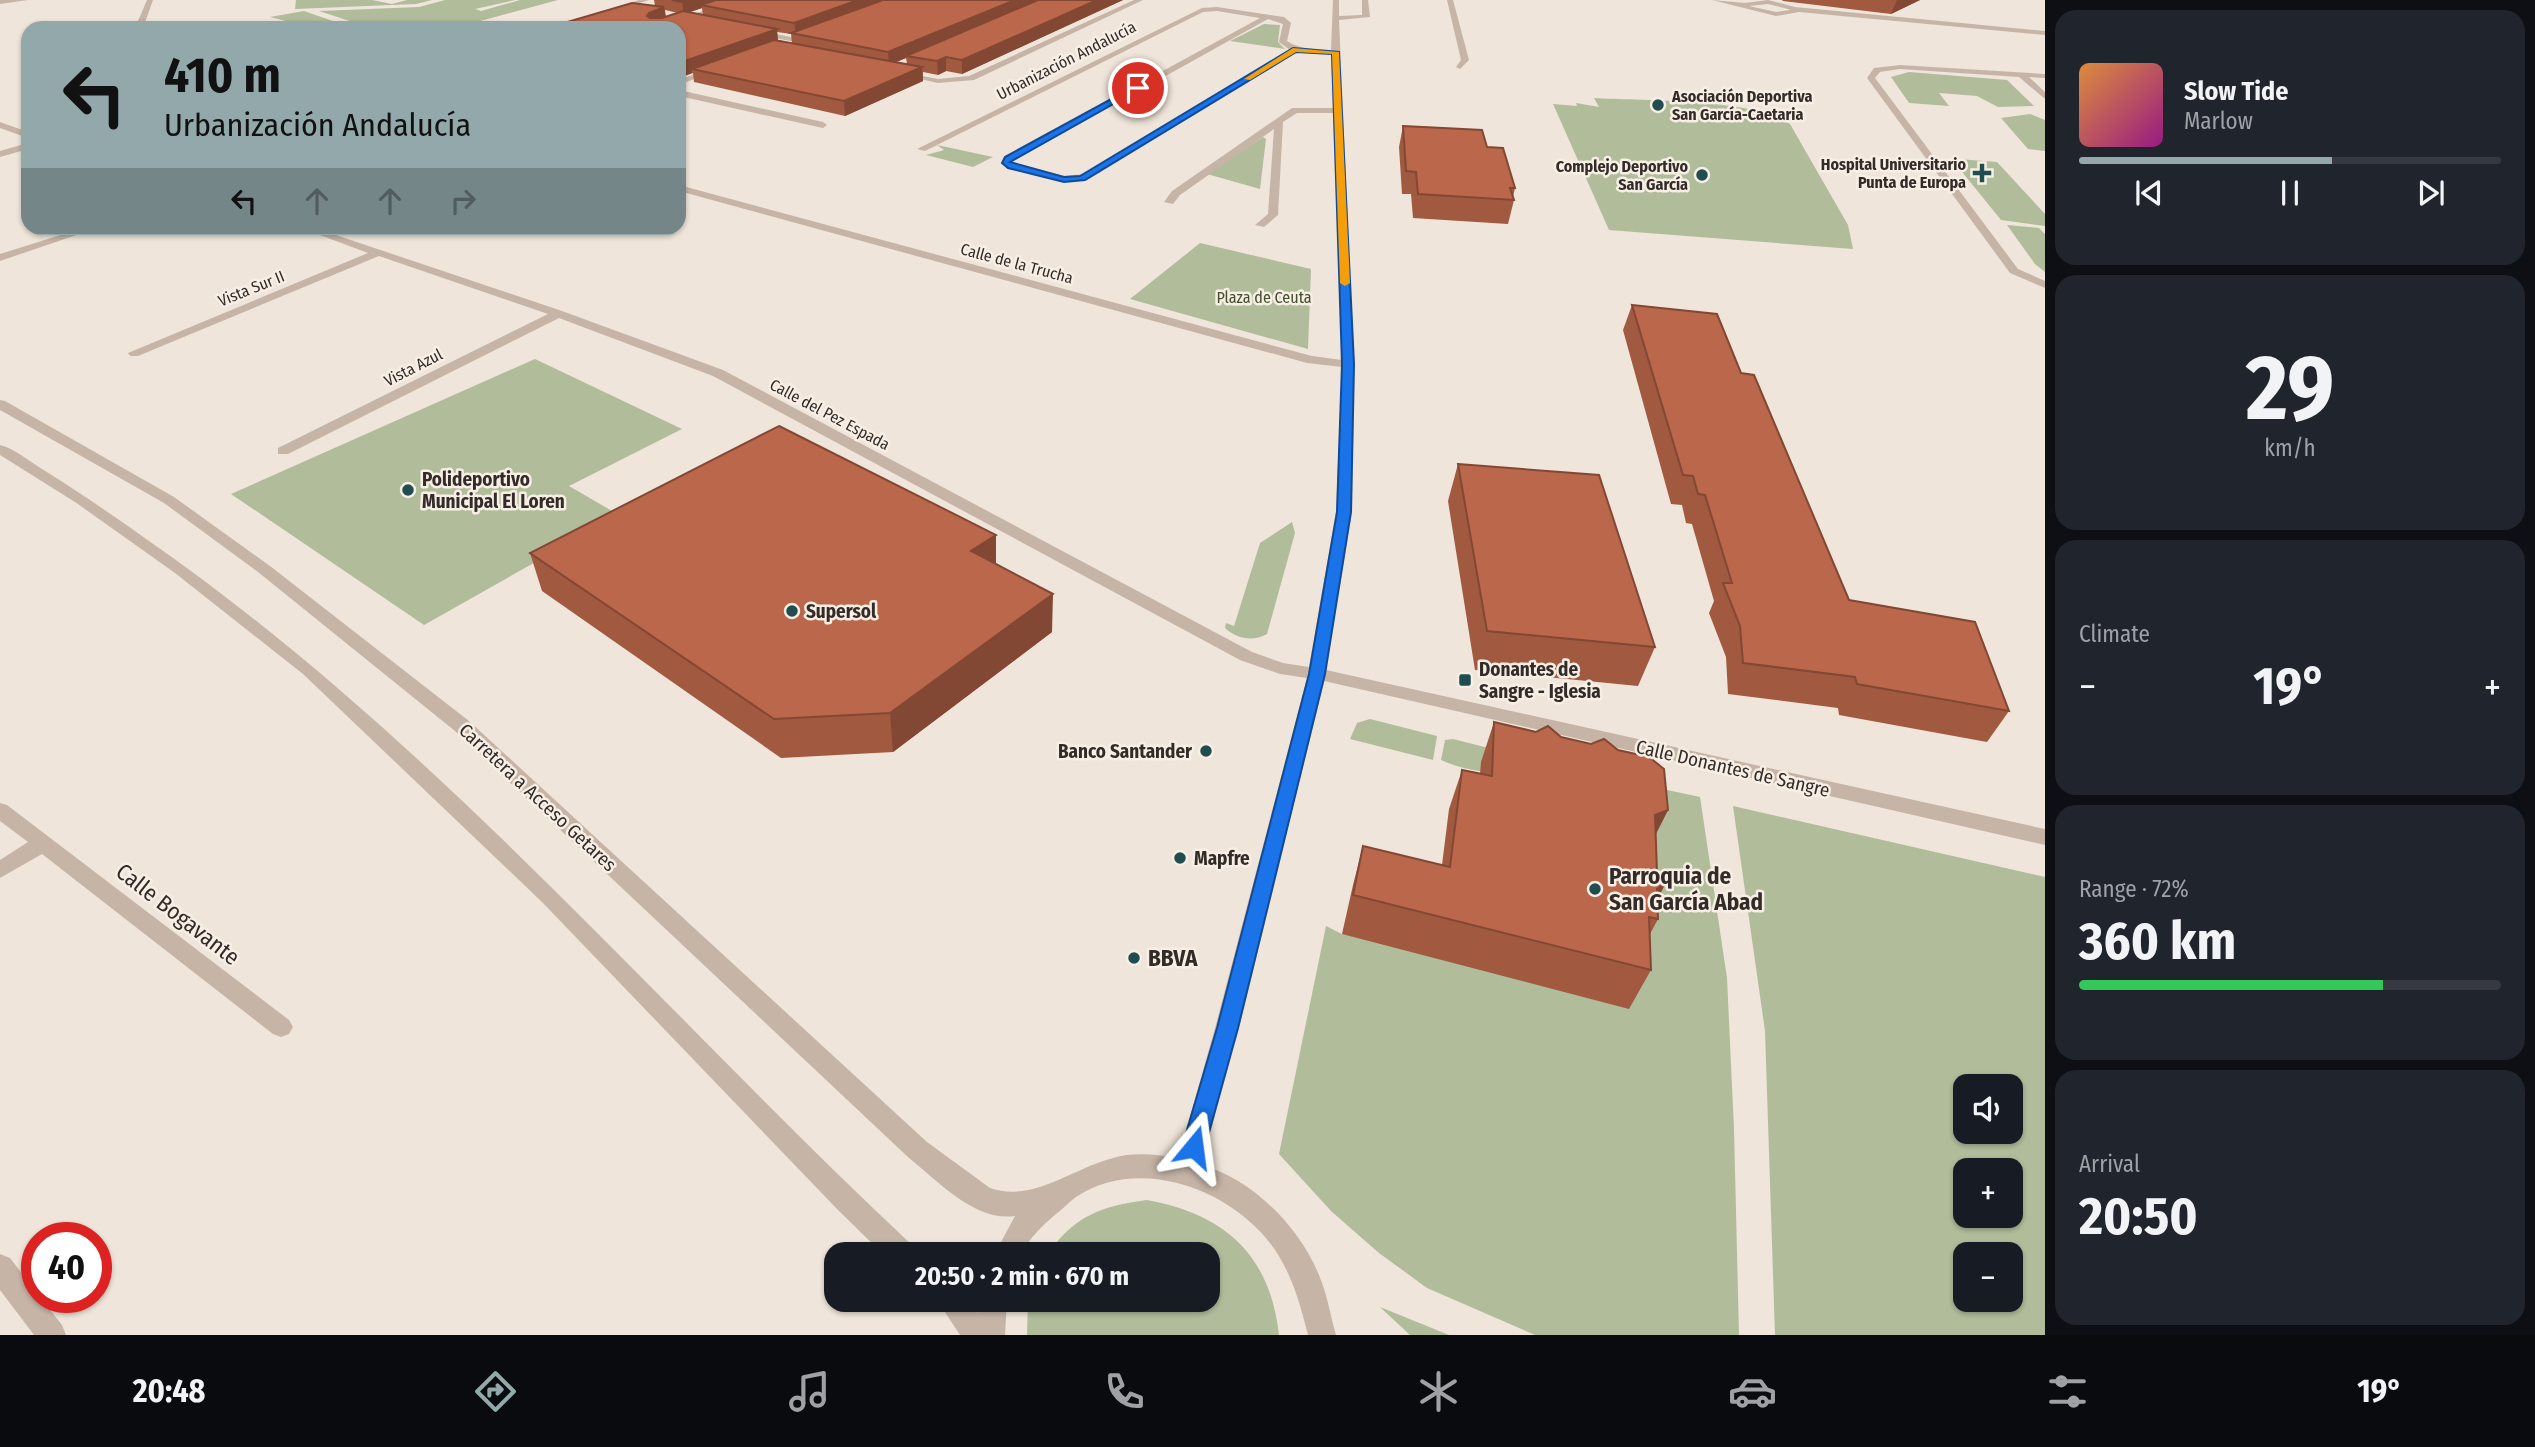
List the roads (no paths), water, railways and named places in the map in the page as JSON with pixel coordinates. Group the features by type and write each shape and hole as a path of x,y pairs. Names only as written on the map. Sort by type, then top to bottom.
{"street":[{"path":"0,2 25,0"},
{"path":"142,21 150,0"},
{"path":"600,14 646,0"},
{"path":"678,21 743,0"},
{"path":"902,66 890,71 938,81 971,78 1140,0"},
{"path":"1187,1171 1227,1028 1317,674 1344,512 1348,364 1335,52 1336,0"},
{"path":"1336,18 1369,19 1365,0"},
{"path":"1450,0 1465,60 1460,67"},
{"path":"1715,0 1745,5 1760,2 1793,4 2045,33"},
{"path":"1745,5 1752,11 1790,14 1796,11 1793,4"},
{"path":"623,7 648,12"},
{"name":"Urbanización Andalucía","path":"922,149 1198,11 1217,9 1267,17"},
{"path":"660,14 709,24"},
{"path":"1295,50 1082,178 1064,179 1006,163 1019,152 1267,17 1287,23 1283,42 1295,50 1335,52"},
{"path":"746,31 796,40"},
{"path":"775,48 808,36"},
{"path":"686,80 727,65"},
{"path":"2045,76 1900,67 1877,70 1871,78 2014,271 2045,285"},
{"path":"2022,75 2045,96"},
{"path":"686,95 822,125"},
{"path":"1169,202 1175,193 1295,110 1338,111"},
{"path":"1261,225 1273,215 1279,119"},
{"path":"0,125 21,132"},
{"path":"0,154 21,148"},
{"name":"Calle de la Trucha","path":"686,190 1311,360 1348,364"},
{"path":"0,258 71,235"},
{"name":"Calle del Pez Espada","path":"328,235 558,314 718,373 1246,656 1280,668 1421,699"},
{"name":"Vista Sur II","path":"134,353 380,252"},
{"name":"Vista Azul","path":"283,451 558,314"},
{"name":"Carretera a Acceso Getares","path":"0,404 169,500 264,569 462,726 918,1150 982,1198 1002,1205 1050,1198"},
{"path":"0,449 80,499 170,562 309,670 549,895 847,1201 890,1242"},
{"name":"Calle Donantes de Sangre","path":"1421,699 2045,837"},
{"name":"Calle Bogavante","path":"0,810 281,1027"},
{"path":"0,870 43,843"},
{"path":"1014,1242 1024,1225 1050,1198 1080,1180 1115,1168 1152,1166 1187,1171 1222,1185 1254,1207 1283,1236 1304,1270 1318,1310 1322,1335"},
{"path":"0,1268 52,1335"},
{"path":"960,1312 978,1335"},
{"path":"991,1335 992,1312"}],"place":[{"name":"Asociación Deportiva San García-Caetaria","path":"1658,105"},
{"name":"Hospital Universitario Punta de Europa","path":"1982,173"},
{"name":"Complejo Deportivo San García","path":"1702,175"},
{"name":"Polideportivo Municipal El Loren","path":"408,490"},
{"name":"Supersol","path":"792,611"},
{"name":"Donantes de Sangre - Iglesia","path":"1465,680"},
{"name":"Banco Santander","path":"1206,751"},
{"name":"Mapfre","path":"1180,858"},
{"name":"Parroquia de San García Abad","path":"1595,889"},
{"name":"BBVA","path":"1134,958"}],"park label":[{"name":"Plaza de Ceuta","path":"1264,297"}]}
